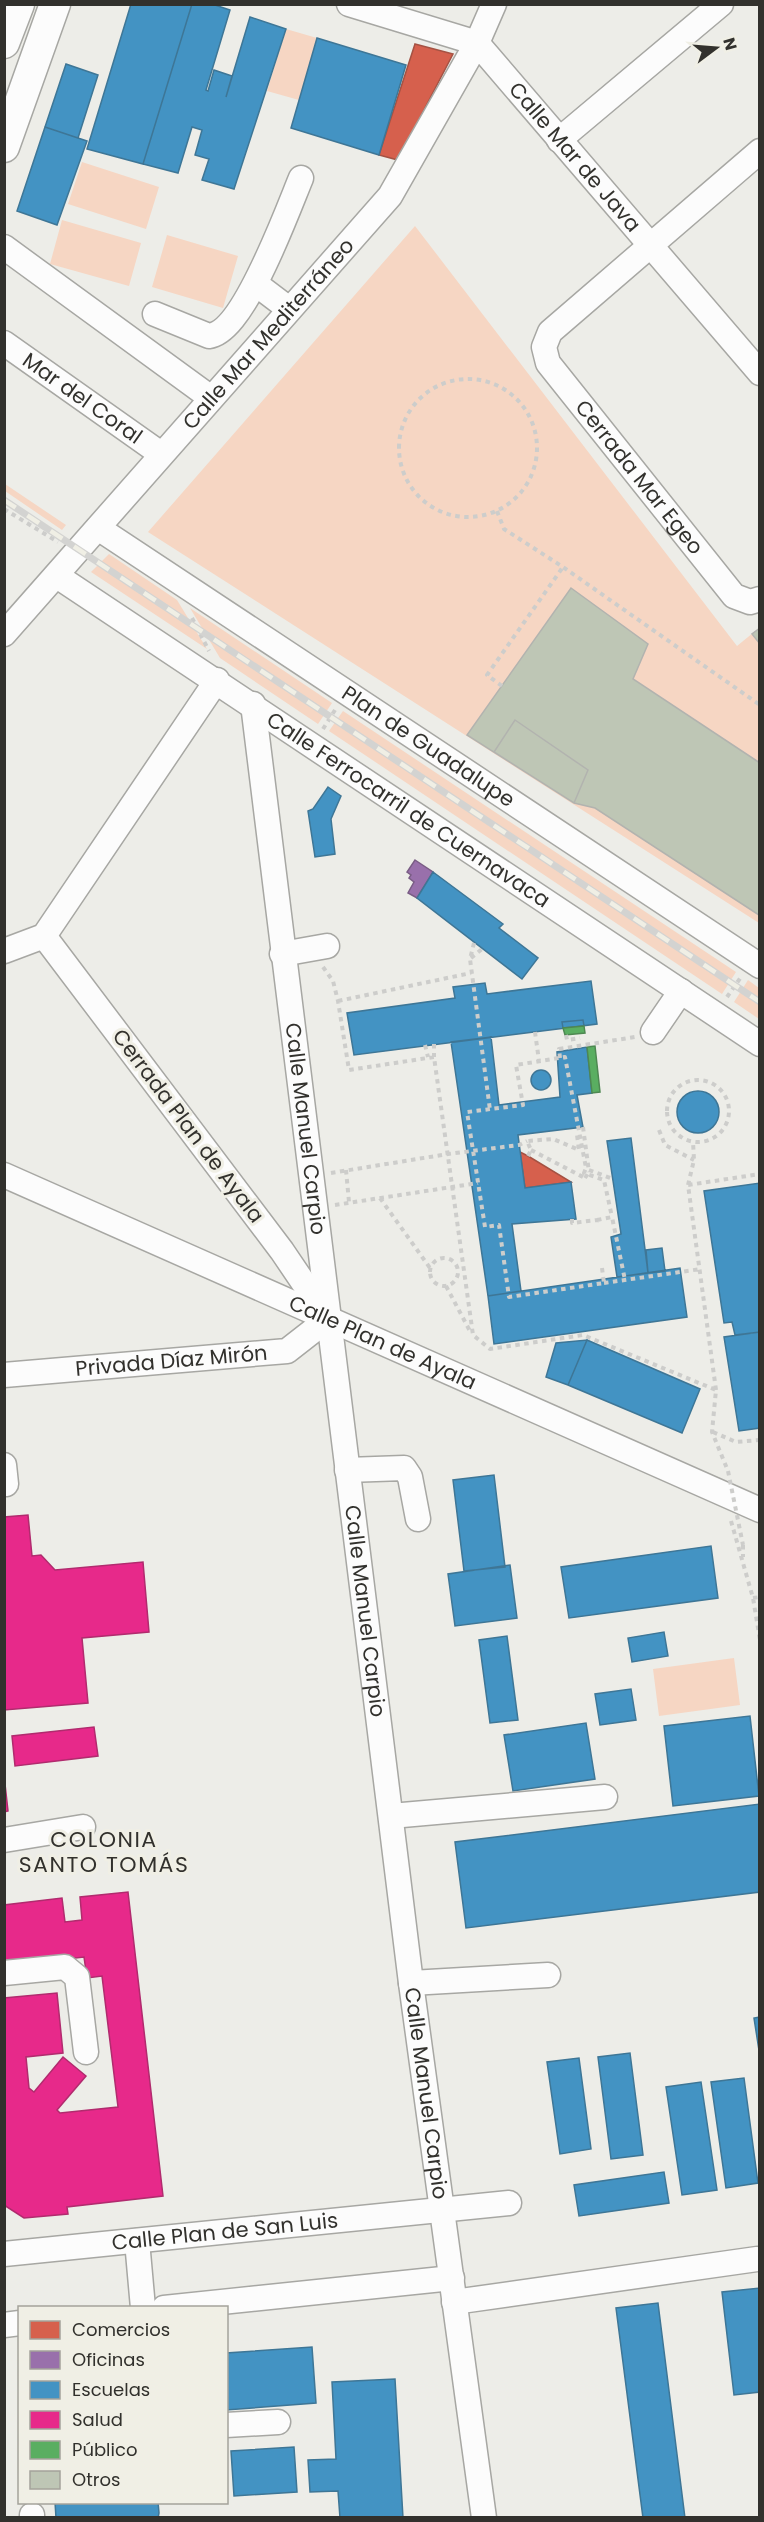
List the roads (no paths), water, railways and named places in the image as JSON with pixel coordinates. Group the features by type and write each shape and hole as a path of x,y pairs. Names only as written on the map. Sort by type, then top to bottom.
{"main road":[{"path":"4,43 19,4"},
{"path":"4,147 56,4"}],"street":[{"path":"349,4 477,43"},
{"name":"Calle Mar Mediterráneo","path":"4,634 289,309 371,221 390,196 477,43 494,4"},
{"path":"560,140 721,4"},
{"name":"Calle Mar de Java","path":"477,43 759,373"},
{"path":"651,247 759,151"},
{"path":"155,314 209,336 215,335 256,284 301,178"},
{"path":"4,247 211,398"},
{"name":"Cerrada Mar Egeo","path":"651,247 550,332 544,347 548,363 734,596 750,602 759,599"},
{"path":"256,284 289,309"},
{"name":"Mar del Coral","path":"4,343 161,454"},
{"name":"Plan de Guadalupe","path":"98,528 759,966"},
{"name":"Calle Ferrocarril de Cuernavaca","path":"57,576 217,680 759,1044"},
{"path":"4,951 44,936 217,680"},
{"name":"Calle Manuel Carpio","path":"253,704 309,1176 411,1983 484,2517"},
{"name":"Cerrada Plan de Ayala","path":"44,936 282,1251 328,1319"},
{"path":"282,954 324,946"},
{"path":"646,1034 681,991"},
{"name":"Calle Plan de Ayala","path":"4,1175 328,1319 726,1483 759,1510"},
{"name":"Privada Díaz Mirón","path":"4,1375 287,1351 328,1319"},
{"path":"347,1470 404,1468 410,1477 418,1519"},
{"path":"391,1816 605,1797"},
{"path":"4,1840 83,1827"},
{"path":"4,1973 65,1967 71,1970 77,1977 86,2052"},
{"path":"411,1983 548,1975"},
{"name":"Calle Plan de San Luis","path":"4,2254 444,2212 509,2203"},
{"path":"137,2241 142,2306"},
{"path":"454,2302 757,2259"},
{"path":"174,2306 452,2278"},
{"path":"228,2425 278,2422"}],"railway":[{"path":"4,500 760,1002"}],"district":[{"name":"COLONIA SANTO TOMÁS","path":"104,1852"}]}
